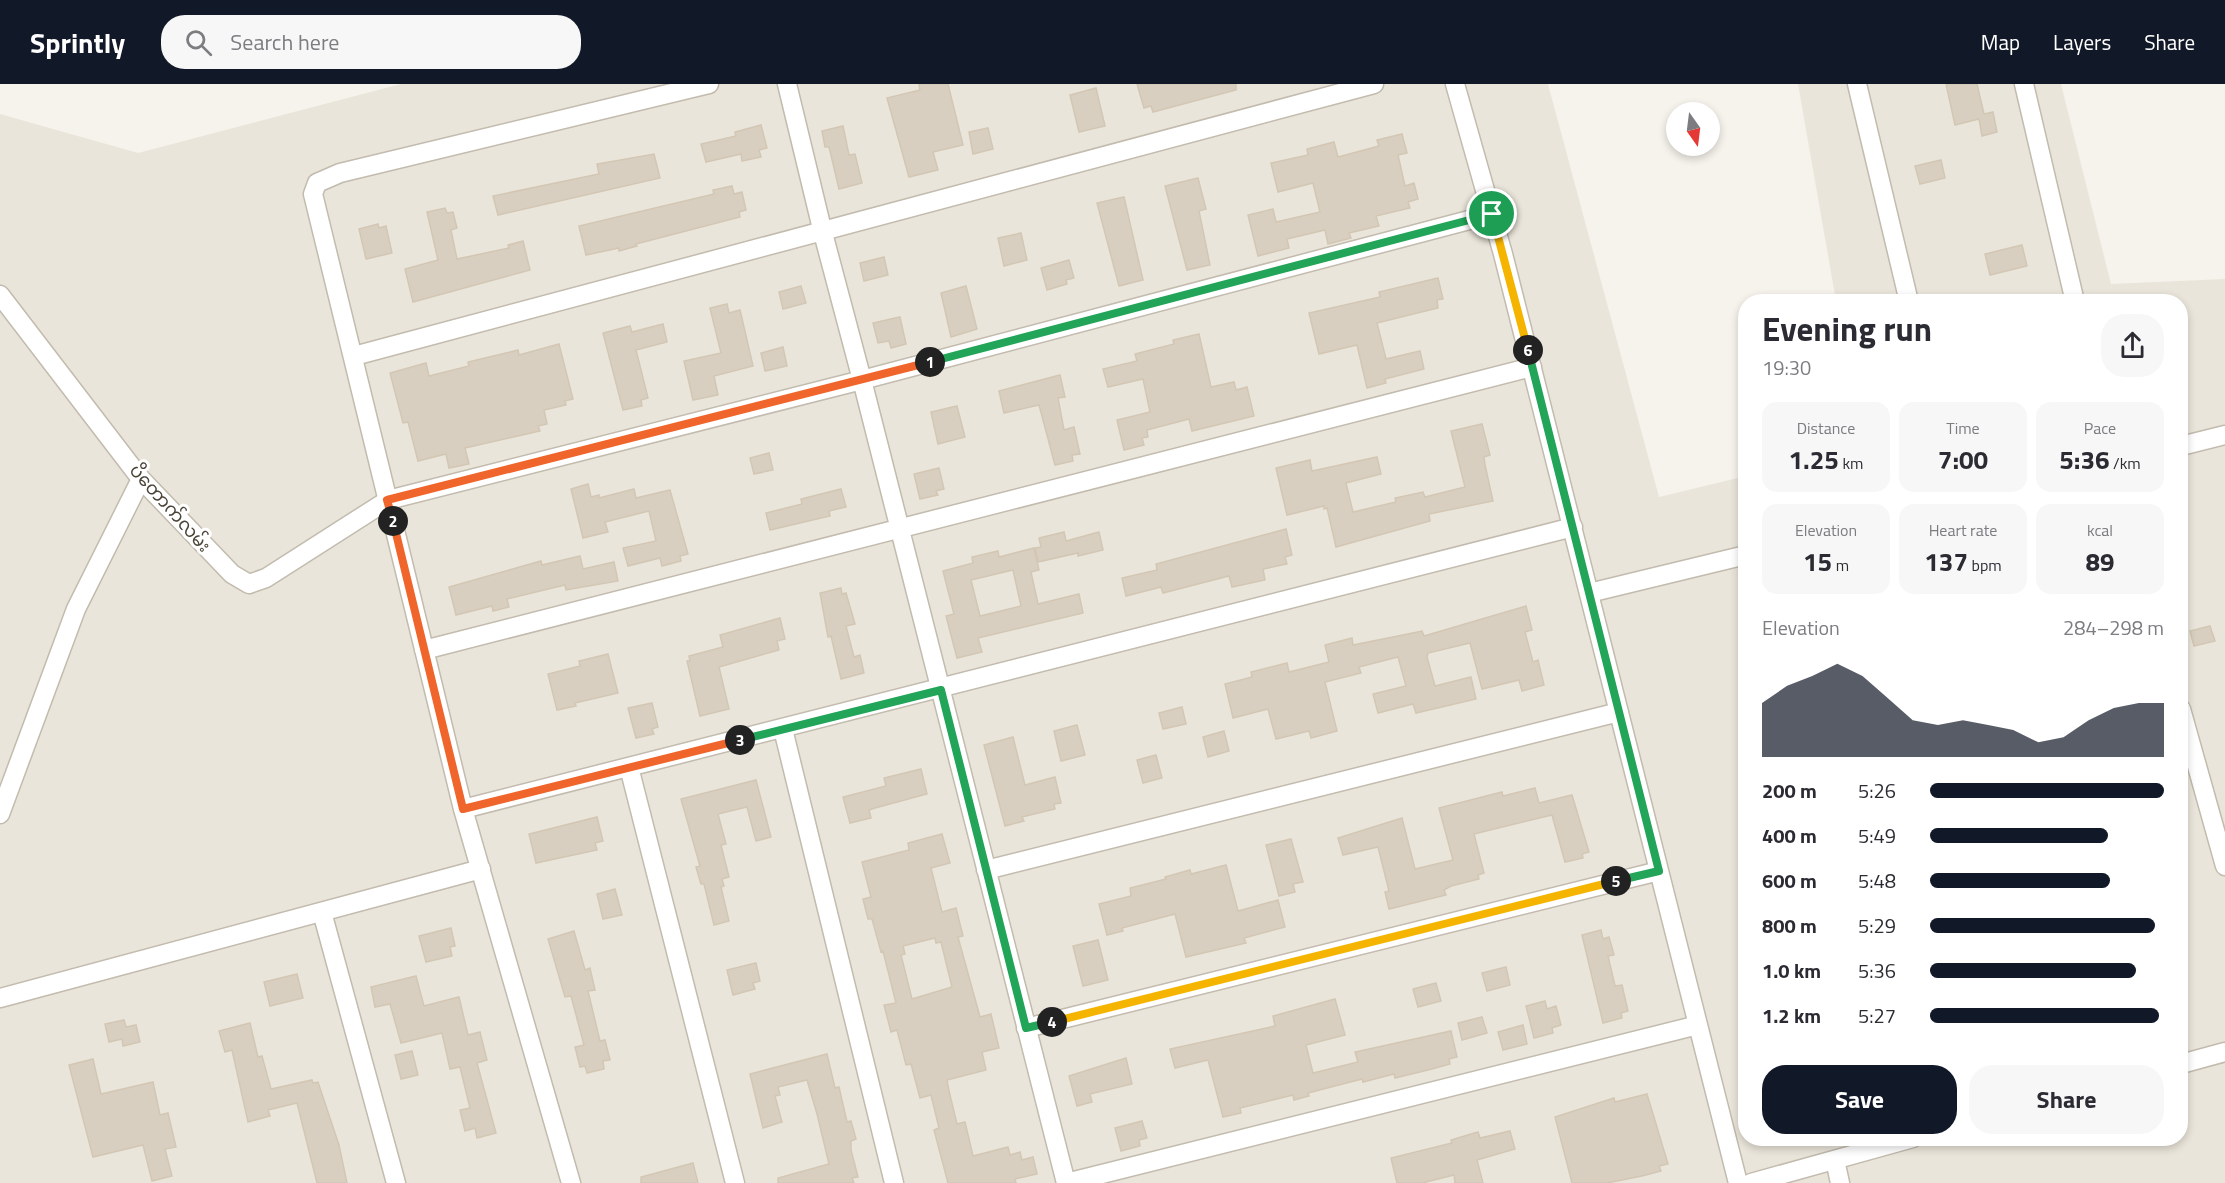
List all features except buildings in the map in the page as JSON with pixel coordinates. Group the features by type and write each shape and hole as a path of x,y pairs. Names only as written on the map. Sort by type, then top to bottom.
{"street":[{"path":"571,1183 463,809 354,356 314,206 313,194 317,183 340,173 709,84"},
{"path":"787,84 1066,1183 1698,1025"},
{"path":"354,356 823,233 1374,84"},
{"path":"1455,84 1532,367 1738,1183"},
{"path":"1857,84 1907,294"},
{"path":"2024,84 2072,294"},
{"path":"387,500 862,380 1492,214"},
{"name":"ပိတောက်လမ်း","path":"0,295 141,479 232,574 249,584 266,578 387,500"},
{"path":"424,650 1532,367"},
{"path":"2188,444 2225,435"},
{"path":"2,807 76,609 141,479"},
{"path":"463,809 941,690 1572,527"},
{"path":"1589,593 1738,557"},
{"path":"986,870 1619,712"},
{"path":"783,729 894,1183"},
{"path":"2188,734 2225,866"},
{"path":"629,767 735,1183"},
{"path":"0,998 481,869"},
{"path":"1026,1028 1659,871"},
{"path":"322,912 396,1183"},
{"path":"2188,1063 2225,1052"},
{"path":"1751,1183 1885,1146"},
{"path":"1835,1160 1840,1183"}],"shaded area":[{"path":"401,84 1548,84 1659,497 1738,478 1738,1146 2188,1146 2188,294 1835,294 1798,84 2061,84 2111,284 2225,279 2225,1183 0,1183 0,114 138,153"}],"route":[{"path":"1492,214 1659,871 1026,1028 941,690 463,809 387,500 862,380 1492,214"}]}
